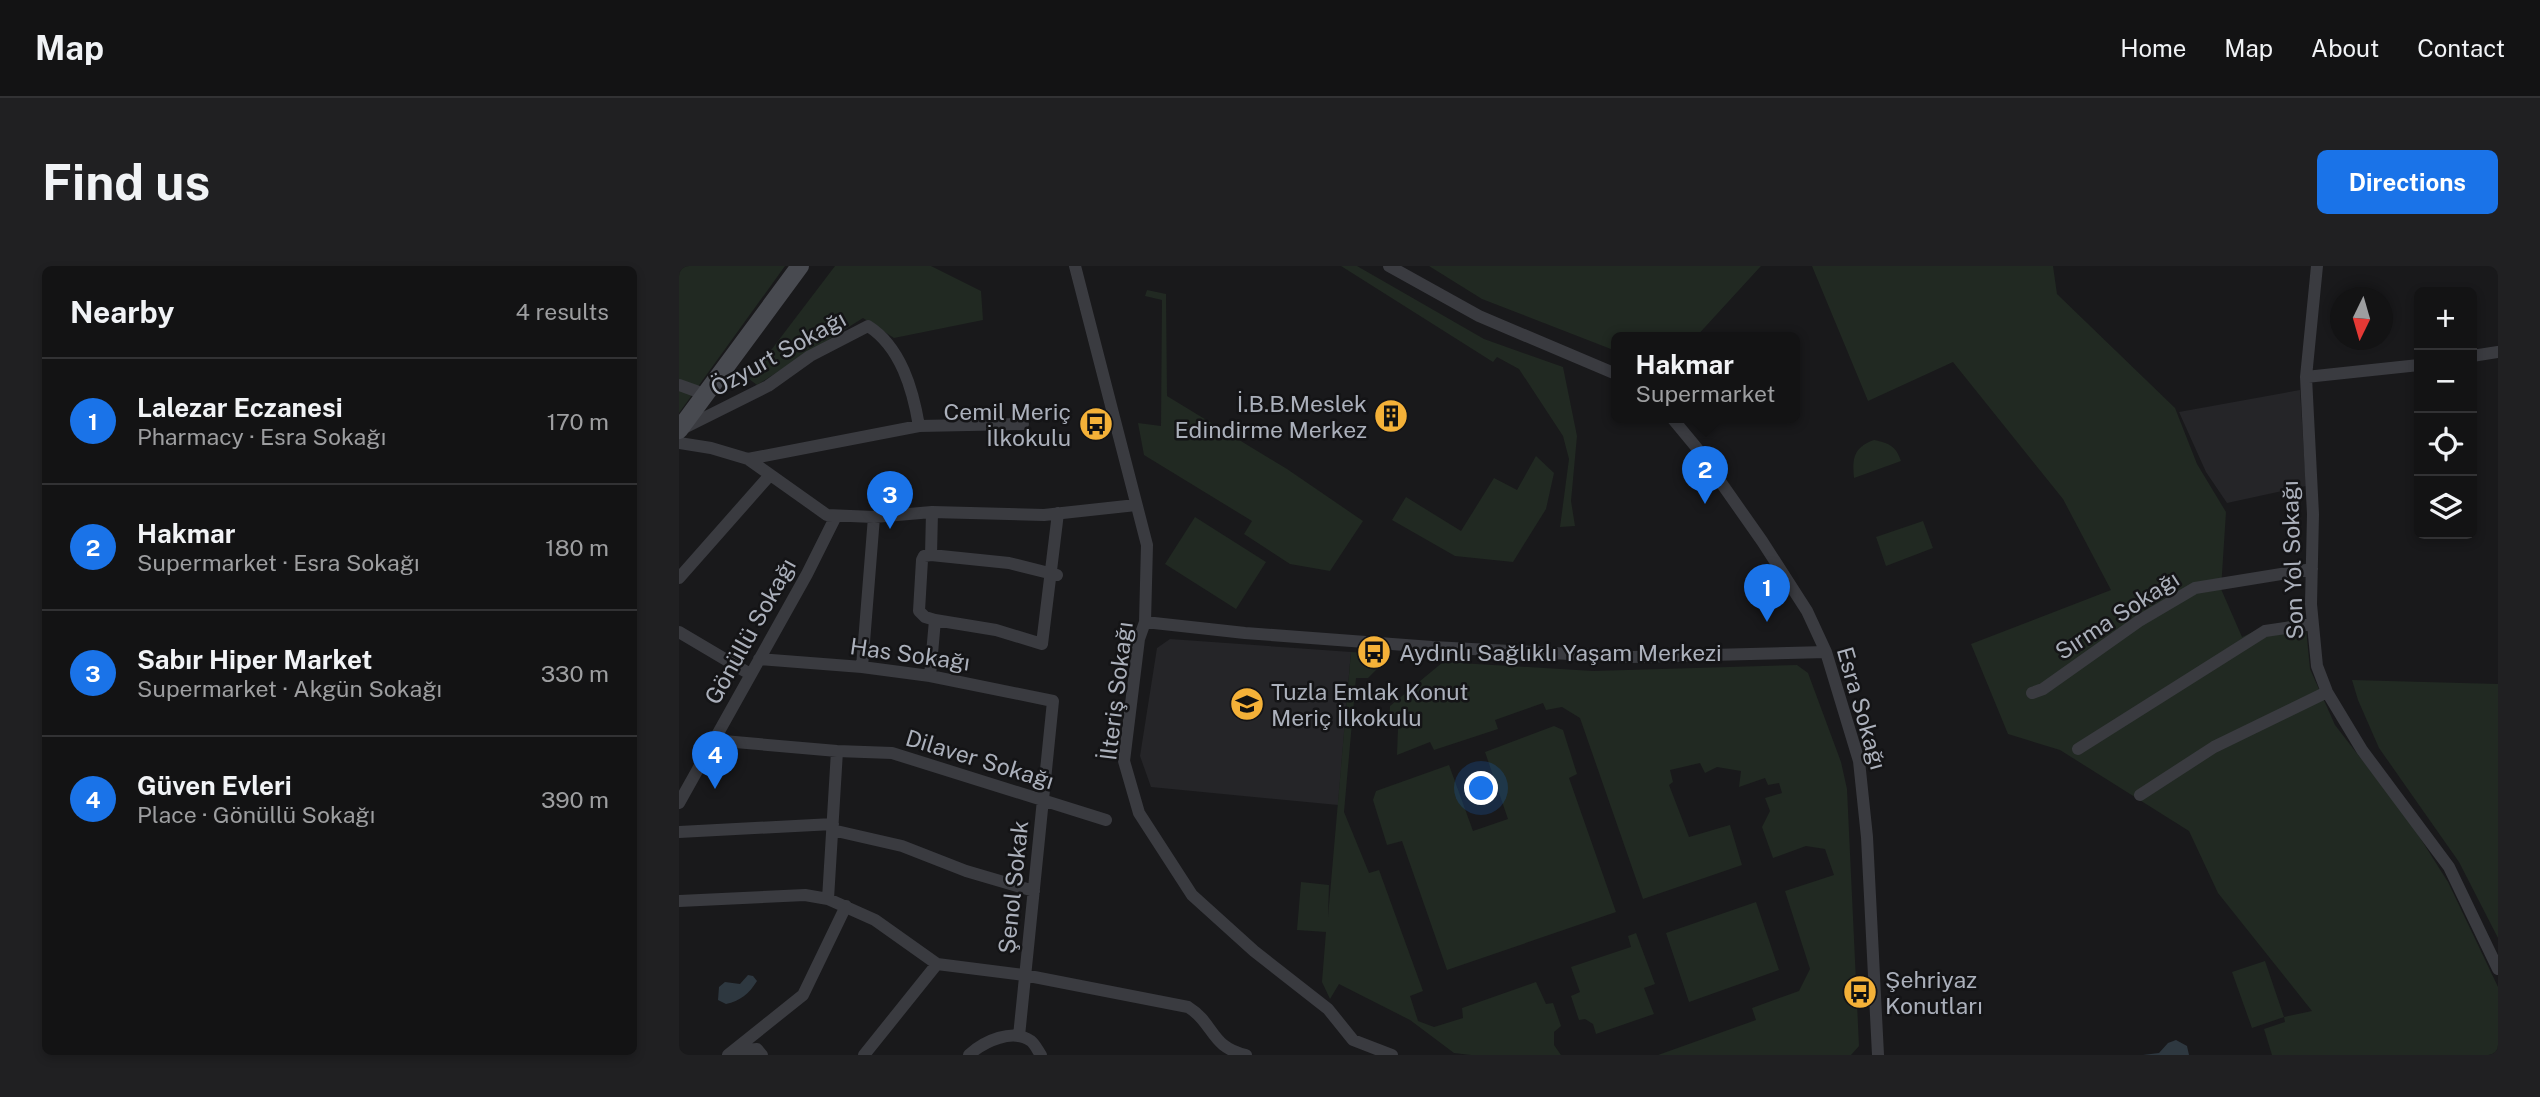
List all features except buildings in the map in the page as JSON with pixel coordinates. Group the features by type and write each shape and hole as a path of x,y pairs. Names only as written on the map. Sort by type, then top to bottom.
{"street":[{"path":"679,430 800,266"},
{"name":"İlteriş Sokağı","path":"1075,266 1147,545 1146,622 1139,639 1124,761 1139,813 1192,895 1254,951 1328,1009 1353,1040 1392,1055"},
{"path":"1389,266 1479,316 1611,372"},
{"name":"Son Yol Sokağı","path":"2317,266 2306,377 2313,514 2312,624 2317,666 2327,692 2362,750 2449,867 2498,970"},
{"name":"Özyurt Sokağı","path":"679,430 768,386 810,356 868,326 884,336 899,362 915,399 919,426"},
{"path":"2477,355 2498,352"},
{"path":"2306,377 2414,366"},
{"path":"679,386 707,395"},
{"name":"Esra Sokağı","path":"1676,423 1762,541 1807,611 1826,652 1859,761 1867,837 1878,1055"},
{"path":"748,459 919,426 1023,424"},
{"path":"679,443 711,448 748,459 827,515 874,517 932,512 1044,515 1136,505"},
{"path":"679,578 770,475"},
{"path":"931,555 932,512"},
{"path":"1055,574 1009,563 924,556 919,611 925,617 935,620 996,630 1042,644 1055,574 1058,513"},
{"name":"Gönüllü Sokağı","path":"679,803 836,516"},
{"path":"862,667 874,517"},
{"name":"Sırma Sokağı","path":"2032,693 2139,621 2195,588 2312,569"},
{"path":"930,676 935,620"},
{"path":"1146,622 1245,633 1432,647 1631,657 1826,652"},
{"path":"2078,749 2265,631 2312,624"},
{"path":"679,632 750,674"},
{"name":"Has Sokağı","path":"759,659 862,667 930,676 1053,701"},
{"path":"2140,795 2214,747 2327,692"},
{"name":"Şenol Sokak","path":"1019,1036 1053,701"},
{"name":"Dilaver Sokağı","path":"712,740 892,753 1106,820"},
{"path":"828,899 837,751"},
{"path":"679,832 832,827 902,846 1034,891"},
{"path":"679,901 805,895 828,899 875,920 937,964 1024,975 1188,1007 1197,1013 1223,1047 1246,1055"},
{"path":"732,1053 803,995 846,906"},
{"path":"864,1055 937,964"},
{"path":"969,1055 1003,1036 1019,1036 1033,1042 1041,1055"},
{"path":"732,1053 757,1049 762,1055"}],"shaded area":[{"path":"679,266 785,266 679,413"},
{"path":"835,266 931,266 981,291 983,320 894,338 863,318 757,385 749,379"},
{"path":"1341,266 1357,266 1484,339 1563,367 1577,436 1571,501 1575,526 1560,527 1569,459 1563,436 1519,369 1497,357 1493,362"},
{"path":"1429,266 1761,266 1700,332 1611,332 1611,349 1482,299"},
{"path":"1812,266 2053,266 2057,294 2175,408 2197,464 2226,512 2221,589 2242,637 2266,626 2305,618 2310,669 2335,725 2410,822 2448,882 2498,987 2498,1055 2272,1055 2264,1029 2285,1022 2284,1017 2312,1011 2218,893 2189,831 2060,750 2008,734 1971,644 2111,590 2063,499 1953,362 1868,401"},
{"path":"1147,290 1166,294 1167,396 1287,469 1363,521 1330,571 1290,564 1244,534 1252,521 1144,455 1138,423 1161,426 1162,300 1145,296"},
{"path":"2300,390 2306,486 2227,503 2206,472 2179,412"},
{"path":"1874,440 1891,446 1901,461 1854,478 1853,465 1858,450"},
{"path":"1536,456 1554,473 1546,509 1513,562 1455,556 1392,520 1406,497 1461,531 1494,478 1517,490"},
{"path":"1195,517 1266,562 1236,609 1165,564"},
{"path":"1923,521 1933,548 1886,566 1876,537"},
{"name":"Tuzla Emlak Konut Meriç İlkokulu","path":"1170,639 1351,652 1338,805 1151,787 1140,756 1157,648"},
{"path":"1351,652 1389,654 1368,678 1356,678 1344,812 1369,873 1379,870 1423,991 1410,996 1418,1021 1434,1027 1463,1018 1462,1008 1536,982 1546,1004 1553,1003 1561,1026 1554,1032 1554,1045 1561,1055 1454,1053 1410,1020 1339,984 1330,999 1322,982 1326,932 1297,930 1301,882 1329,885 1328,917"},
{"path":"1443,662 1593,671 1797,665 1808,673 1841,762 1847,789 1859,1046 1851,1055 1658,1055 1756,1020 1752,1008 1799,991 1810,969 1785,891 1834,875 1825,849 1806,846 1773,858 1762,827 1770,811 1765,798 1782,793 1779,783 1768,785 1765,778 1739,787 1741,771 1717,767 1705,773 1700,763 1670,770 1673,782 1669,785 1689,837 1730,825 1742,865 1643,899 1580,718 1562,707 1546,710 1543,703 1495,720 1498,729 1434,750 1430,742 1397,755 1398,728 1389,726 1390,706"},
{"path":"2352,680 2498,684 2498,938 2459,862 2379,748"},
{"path":"1554,726 1563,730 1577,774 1569,778 1616,912 1447,970 1402,841 1387,845 1373,800 1376,791 1449,765 1473,831 1508,819 1485,752"},
{"path":"1756,902 1779,970 1689,1002 1666,933"},
{"path":"1636,933 1655,984 1644,988 1654,1014 1596,1034 1593,1024 1585,1019 1579,1020 1571,996 1580,992 1571,967 1631,947 1628,936"},
{"path":"2265,961 2284,1017 2252,1028 2232,972"},
{"path":"748,975 757,981 744,996 726,1004 718,1000 719,987 725,982 740,984"},
{"path":"2176,1040 2187,1046 2189,1055 2143,1055 2159,1053 2168,1043"}],"place":[{"name":"İ.B.B.Meslek Edindirme Merkez","path":"1391,416"},
{"name":"Cemil Meriç İlkokulu","path":"1096,424"},
{"name":"Hakmar","path":"1705,504"},
{"name":"Sabır Hiper Market","path":"890,529"},
{"name":"Lalezar Eczanesi","path":"1767,622"},
{"name":"Aydınlı Sağlıklı Yaşam Merkezi","path":"1374,652"},
{"name":"Tuzla Emlak Konut Meriç İlkokulu","path":"1247,704"},
{"name":"Güven Evleri","path":"715,789"},
{"name":"Şehriyaz Konutları","path":"1860,992"}]}
